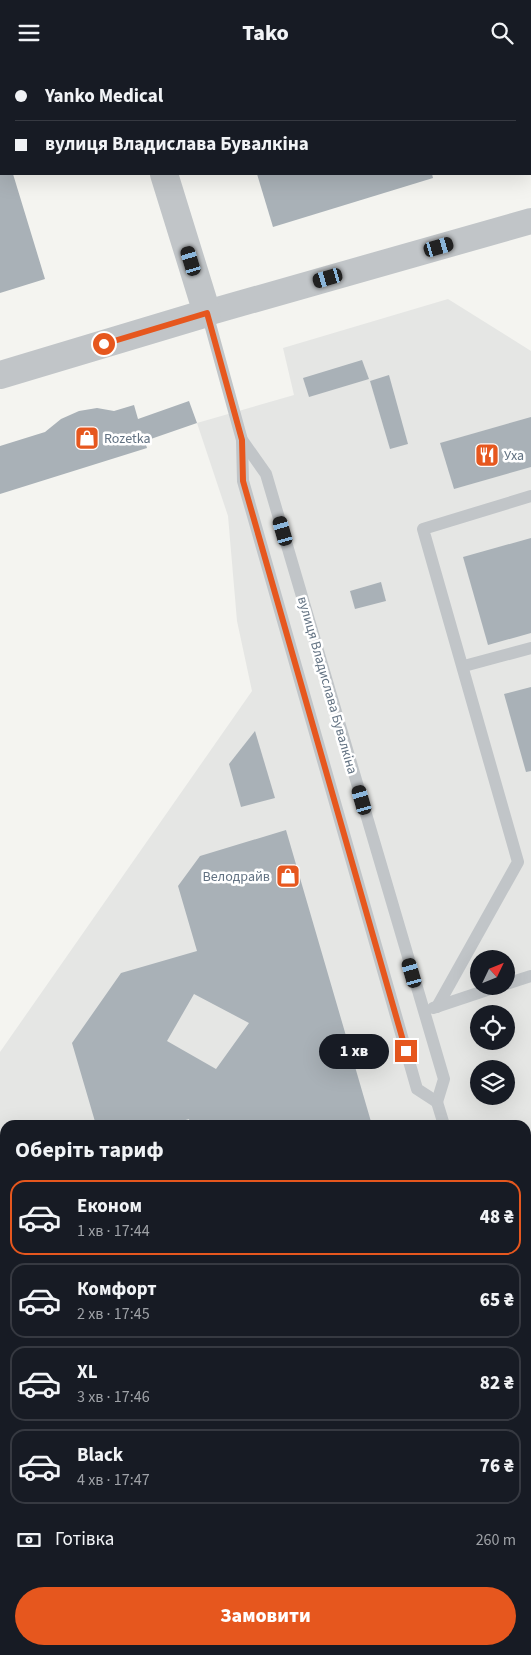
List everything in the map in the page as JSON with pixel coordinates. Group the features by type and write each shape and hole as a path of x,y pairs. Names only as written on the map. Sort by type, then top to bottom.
{"street":[{"name":"вулиця Владислава Бувалкіна","path":"164,175 207,313"},
{"path":"0,375 207,313 531,221"}],"lane":[{"name":"вулиця Владислава Бувалкіна","path":"207,313 242,440 243,481 417,1089 437,1102 444,1079 266,474 242,440"},
{"path":"437,1007 518,862 464,666 423,529 531,496"},
{"path":"464,666 531,648"},
{"path":"515,981 531,976"},
{"path":"424,1011 472,995"},
{"path":"437,1102 442,1120"}],"shaded area":[{"path":"448,299 531,351 531,1120 0,1120 0,1052 252,691 237,621 228,516 197,423 294,395 283,348"}],"building":[{"path":"0,175 13,175 45,279 0,293"},
{"path":"257,175 432,175 433,178 273,227"},
{"path":"362,360 369,379 309,397 303,378"},
{"path":"389,375 408,444 390,449 370,381"},
{"path":"189,401 197,423 145,441 147,448 0,494 0,446 45,432 61,419 79,411 97,408 114,411 134,405 138,419"},
{"name":"Уха","path":"531,417 531,467 454,489 440,443"},
{"path":"531,538 531,633 488,645 463,557"},
{"path":"381,582 386,601 355,609 350,591"},
{"path":"531,687 531,771 526,772 504,694"},
{"path":"255,731 275,798 241,807 229,764"},
{"path":"286,830 371,1120 95,1120 72,1043 121,973 197,951 178,886 200,856","holes":["194,994 249,1023 216,1069 167,1041"]}],"place":[{"name":"Rozetka","path":"87,438"},
{"name":"Уха","path":"487,455"},
{"name":"Велодрайв","path":"288,876"}],"route":[{"path":"104,344 207,313 232,411 242,440 243,481 406,1051"}]}
